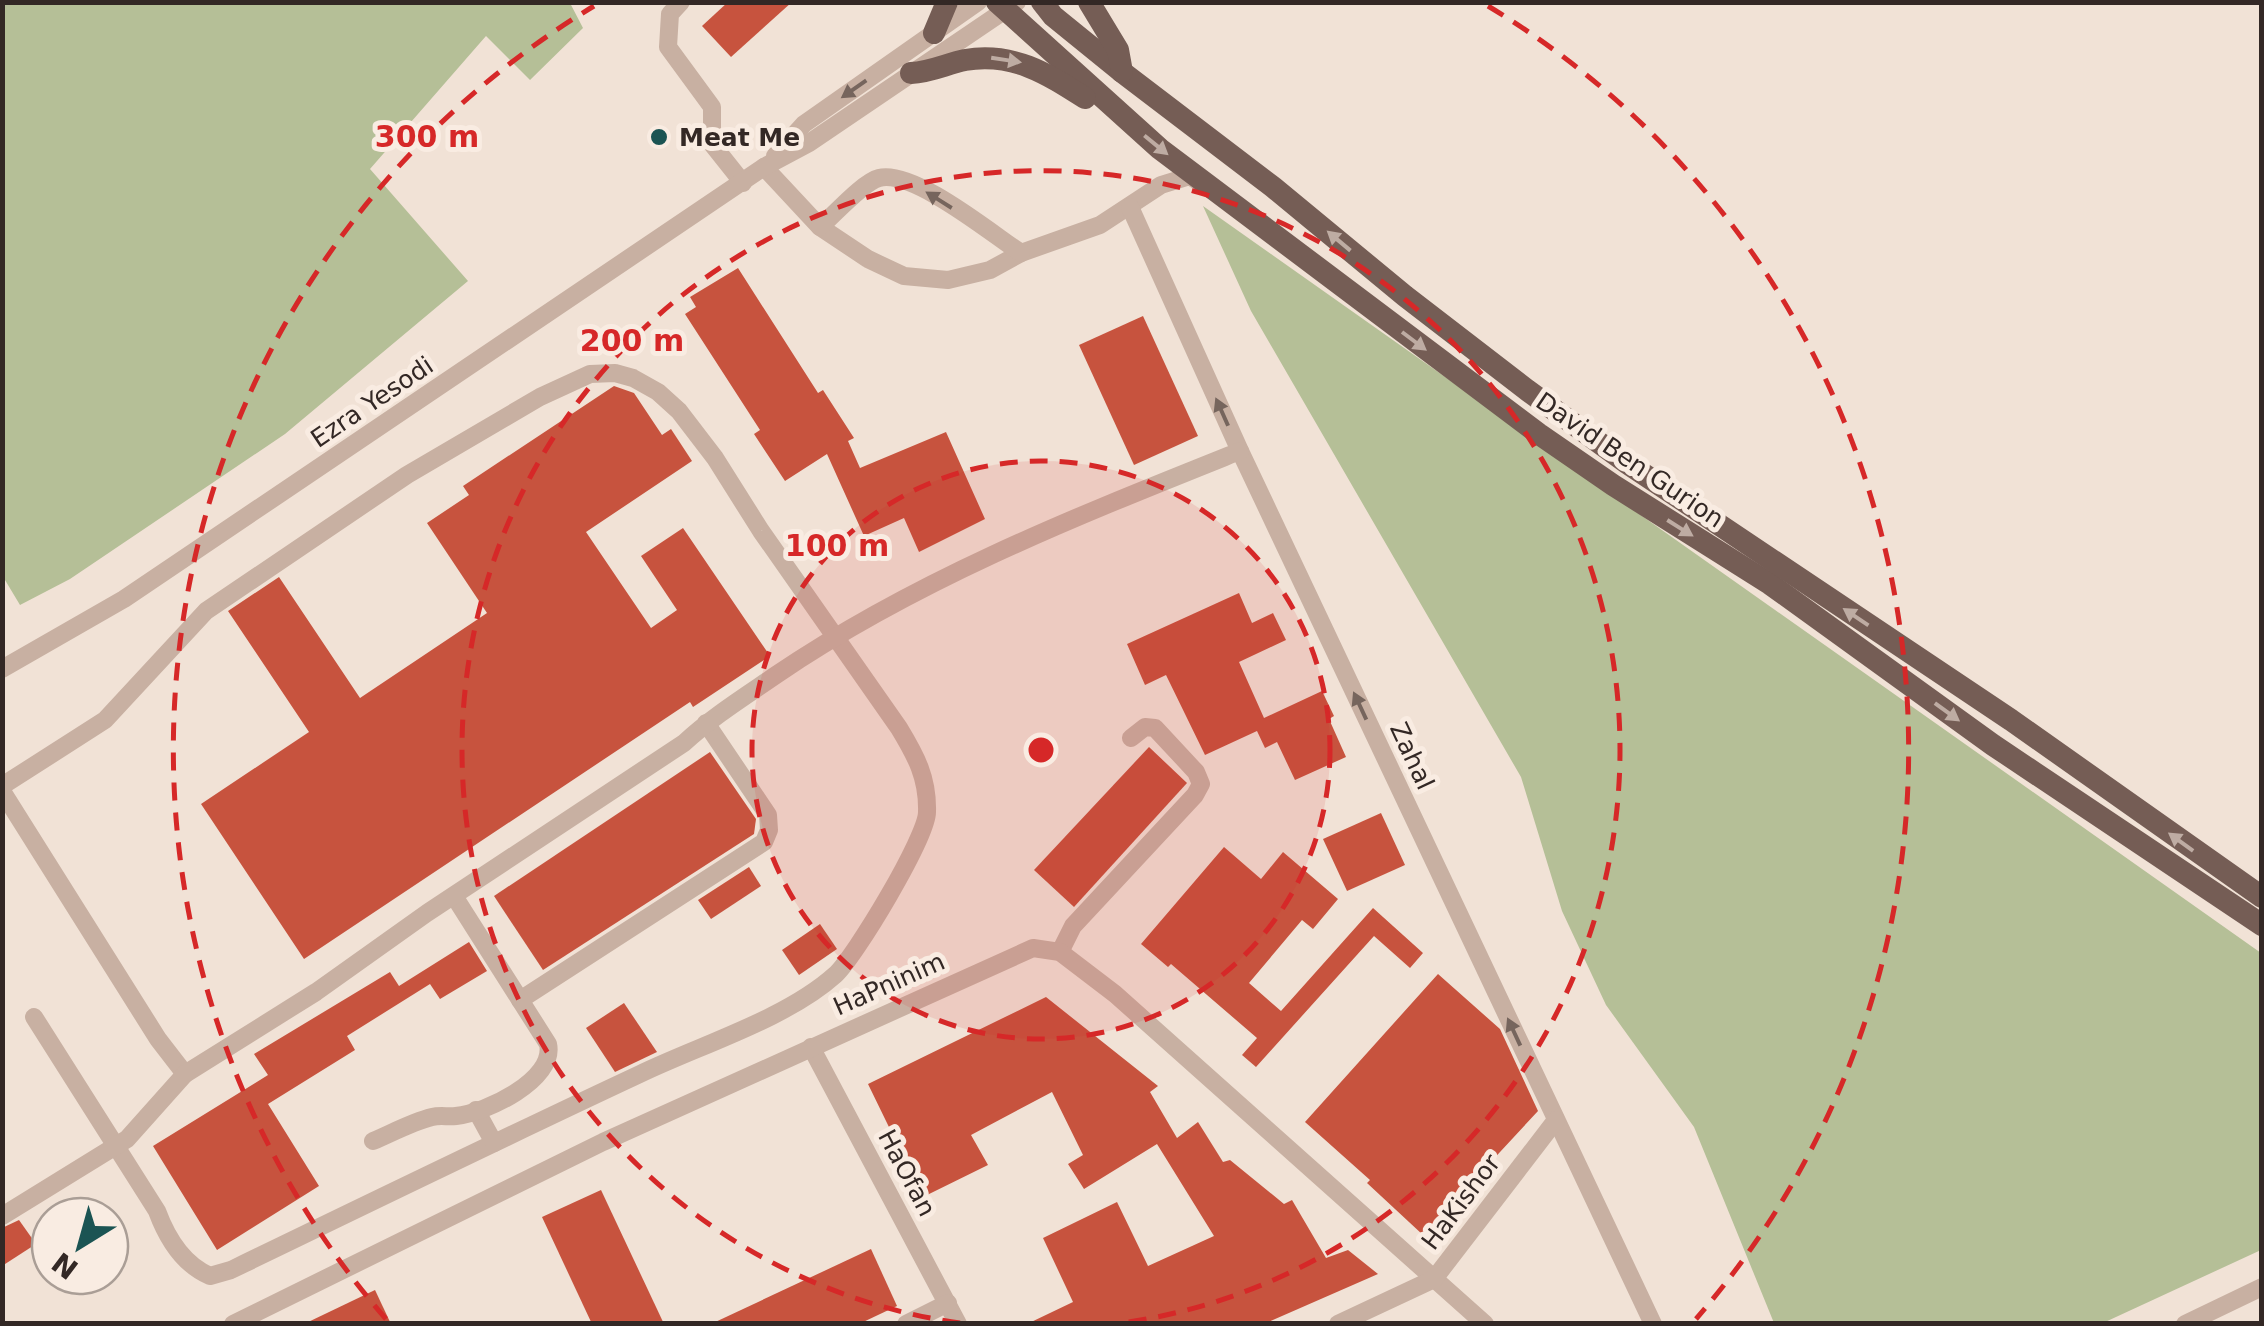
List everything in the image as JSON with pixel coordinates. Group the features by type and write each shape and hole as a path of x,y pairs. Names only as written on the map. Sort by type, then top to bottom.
{"main road":[{"path":"934,33 948,2"},
{"name":"David Ben Gurion","path":"1042,2 1053,16 1122,72 1273,186 1404,296 1526,390 2262,897"},
{"path":"1089,2 1118,50 1122,72"},
{"name":"David Ben Gurion","path":"1006,5 1122,116 1540,434 1613,486 1770,584 1993,745 2262,925"},
{"path":"911,74 933,72 962,61 1002,58 1045,72 1084,98 1122,116"}],"street":[{"path":"681,2 670,14 668,47 712,107 712,144 743,182"},
{"name":"Ezra Yesodi","path":"764,167 804,124 978,2"},
{"name":"Ezra Yesodi","path":"2,669 124,599 764,167 810,142 911,74 1006,5"},
{"path":"764,167 820,227 868,259 904,276 948,280 990,270 1021,253 1100,225 1160,186 1190,176 1220,194"},
{"path":"820,227 876,178 895,177 939,199 1021,253"},
{"name":"Zahal","path":"1130,207 1240,451 1654,1324"},
{"path":"34,1017 157,1211 167,1237 195,1270 210,1276 230,1270 790,1006 838,972 917,843 928,817 920,762 715,458 658,392 633,378 614,373 590,374 540,396 407,475 206,611 105,720 2,789 158,1039 186,1074"},
{"path":"2,1216 127,1139 186,1074 316,992 684,743 706,723 834,636 906,596 1070,519 1240,451"},
{"path":"520,1000 764,842 769,830 768,815 706,723"},
{"path":"1131,738 1145,727 1155,728 1196,772 1200,784 1195,795 1072,926 1060,952 1116,994 1485,1324"},
{"path":"372,1141 434,1116 458,1116 476,1110 529,1084 549,1061 548,1044 454,896"},
{"name":"HaPninim","path":"232,1324 604,1142 811,1047 1032,948 1060,952"},
{"name":"HaOfan","path":"811,1047 958,1324"},
{"path":"476,1110 494,1143"},
{"name":"HaKishor","path":"1338,1324 1434,1279 1556,1120"},
{"path":"2185,1324 2262,1288"},
{"path":"906,1324 948,1304"},
{"path":"268,1305 276,1324"}],"green space":[{"path":"3,3 570,3 583,28 530,80 486,36 370,169 468,281 285,434 70,579 20,605 2,575"},
{"path":"1203,206 2261,953 2261,1250 2103,1323 1774,1323 1694,1127 1606,1005 1562,911 1521,777 1251,311"}],"building":[{"path":"728,2 792,2 731,57 702,26"},
{"path":"738,268 818,393 823,390 854,438 848,441 860,468 946,432 985,519 919,552 904,518 864,536 827,454 785,481 754,434 760,430 685,314 696,307 690,297"},
{"path":"1143,316 1198,436 1134,465 1079,345"},
{"path":"614,386 634,393 662,435 671,429 692,461 586,532 651,628 677,610 641,556 683,528 770,656 693,707 690,702 304,959 201,804 309,732 228,611 279,577 360,698 487,613 427,523 469,495 463,486"},
{"path":"1239,593 1252,623 1273,613 1286,640 1239,662 1264,718 1322,691 1346,757 1295,780 1277,742 1265,748 1257,731 1205,755 1166,675 1145,685 1127,644"},
{"path":"1149,747 1187,783 1074,907 1034,870"},
{"path":"710,752 756,819 754,834 543,970 494,896"},
{"path":"1381,813 1405,865 1347,891 1323,839"},
{"path":"1224,847 1261,879 1283,852 1338,899 1313,929 1302,920 1249,983 1281,1011 1373,908 1423,953 1410,968 1374,936 1256,1067 1242,1055 1257,1038 1171,964 1168,967 1141,944"},
{"path":"749,867 761,886 711,919 698,900"},
{"path":"820,924 837,949 799,975 782,950"},
{"path":"469,942 487,971 440,999 430,984 347,1036 355,1050 268,1104 319,1186 217,1250 153,1146 268,1075 254,1054 390,972 399,986"},
{"path":"1438,974 1500,1029 1538,1111 1423,1235 1367,1183 1370,1180 1305,1122"},
{"path":"1046,997 1158,1086 1150,1092 1177,1138 1198,1122 1223,1162 1230,1160 1284,1204 1292,1200 1326,1258 1348,1250 1378,1274 1264,1324 1027,1324 1073,1302 1043,1238 1117,1202 1148,1266 1214,1236 1157,1144 1084,1189 1068,1164 1083,1155 1052,1092 971,1135 988,1165 923,1197 868,1084"},
{"path":"624,1003 657,1052 615,1072 586,1028"},
{"path":"601,1190 664,1324 592,1324 542,1217"},
{"path":"19,1220 30,1236 30,1248 2,1266 2,1228"},
{"path":"871,1249 897,1306 859,1324 711,1324"},
{"path":"375,1290 391,1324 304,1324"}],"place":[{"name":"Meat Me","path":"659,137"}]}
